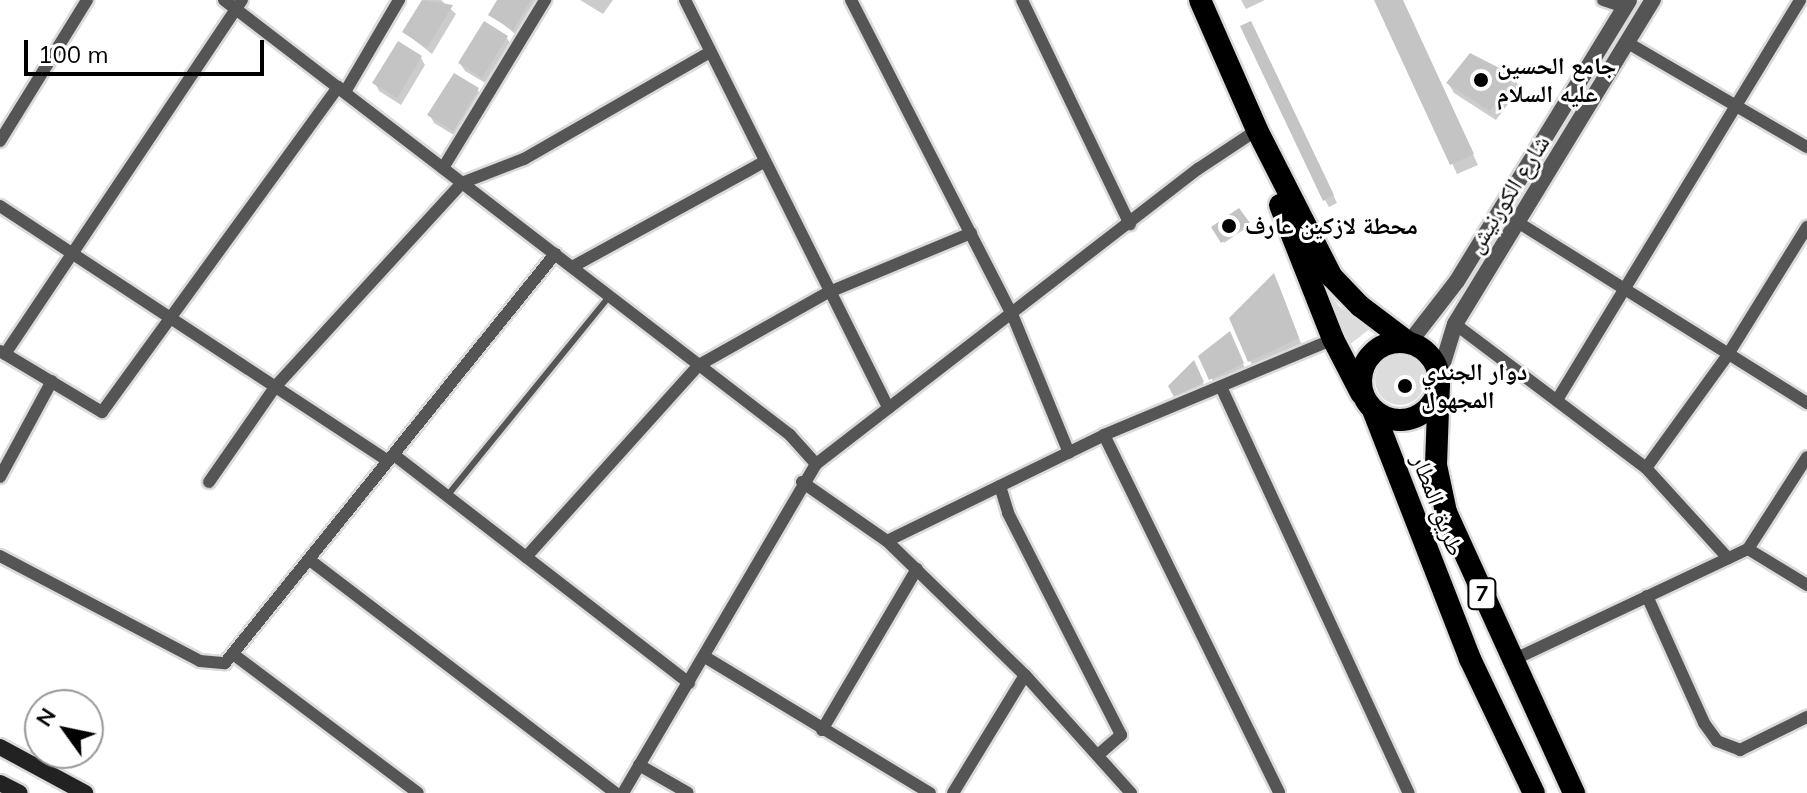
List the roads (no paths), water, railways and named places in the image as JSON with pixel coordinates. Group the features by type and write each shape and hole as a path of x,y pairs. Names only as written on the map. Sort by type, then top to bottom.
{"highway":[{"name":"طريق المطار","path":"1204,4 1257,130 1339,287 1409,343"},
{"name":"طريق المطار","path":"1282,181 1279,203 1333,339 1369,406 1470,659 1534,793"},
{"path":"1409,343 1429,355 1439,380 1431,405 1412,419 1388,419 1369,406 1360,379 1368,357 1386,344 1409,343"},
{"name":"7","path":"1439,380 1436,465 1442,499 1574,793"}],"main road":[{"path":"0,747 85,793"},
{"path":"0,783 20,793"}],"street":[{"path":"0,141 87,0"},
{"path":"224,0 239,5 341,90 790,435 816,464"},
{"path":"239,5 2,352 102,412 169,317 341,90 399,0"},
{"path":"443,168 545,0"},
{"path":"685,0 762,163 888,408"},
{"path":"851,0 1012,314 1069,453"},
{"path":"1022,0 1130,224"},
{"path":"1603,0 1627,4"},
{"name":"شارع الكورنيش","path":"1439,380 1455,324 1653,0"},
{"path":"1557,400 1625,291 1733,104 1800,0"},
{"name":"شارع الكورنيش","path":"1409,343 1457,281 1627,4"},
{"path":"1628,43 1807,147"},
{"path":"209,482 275,387 462,183 524,159 710,52"},
{"path":"623,793 705,657 802,482 816,464 1257,130"},
{"path":"572,267 762,163"},
{"path":"0,206 447,496 689,683"},
{"path":"1519,223 1727,356 1807,403"},
{"path":"1646,468 1727,356 1807,227"},
{"path":"526,557 699,365 827,293 971,233"},
{"path":"0,556 214,666 233,654 311,561 555,254"},
{"path":"1455,324 1646,468 1728,558"},
{"path":"887,541 1104,435 1222,389 1333,339"},
{"path":"0,477 52,381"},
{"path":"1222,389 1409,793"},
{"path":"1104,435 1279,793"},
{"path":"1513,660 1748,549 1807,457"},
{"path":"802,482 887,541 917,569 1100,753 1131,793"},
{"path":"1000,486 1008,513 1121,735 1100,753"},
{"path":"1748,549 1807,585"},
{"path":"311,561 615,793"},
{"path":"822,730 917,569"},
{"path":"1647,596 1704,723 1717,741 1740,750 1807,717"},
{"path":"233,654 418,793"},
{"path":"705,657 930,793"},
{"path":"953,793 1025,675"},
{"path":"639,765 688,793"}],"lane":[{"path":"447,496 610,296"}],"place":[{"name":"جامع الحسين عليه السلام","path":"1481,80"},
{"name":"محطة لازكين عارف","path":"1229,226"},
{"name":"دوار الجندي المجهول","path":"1405,386"}]}
